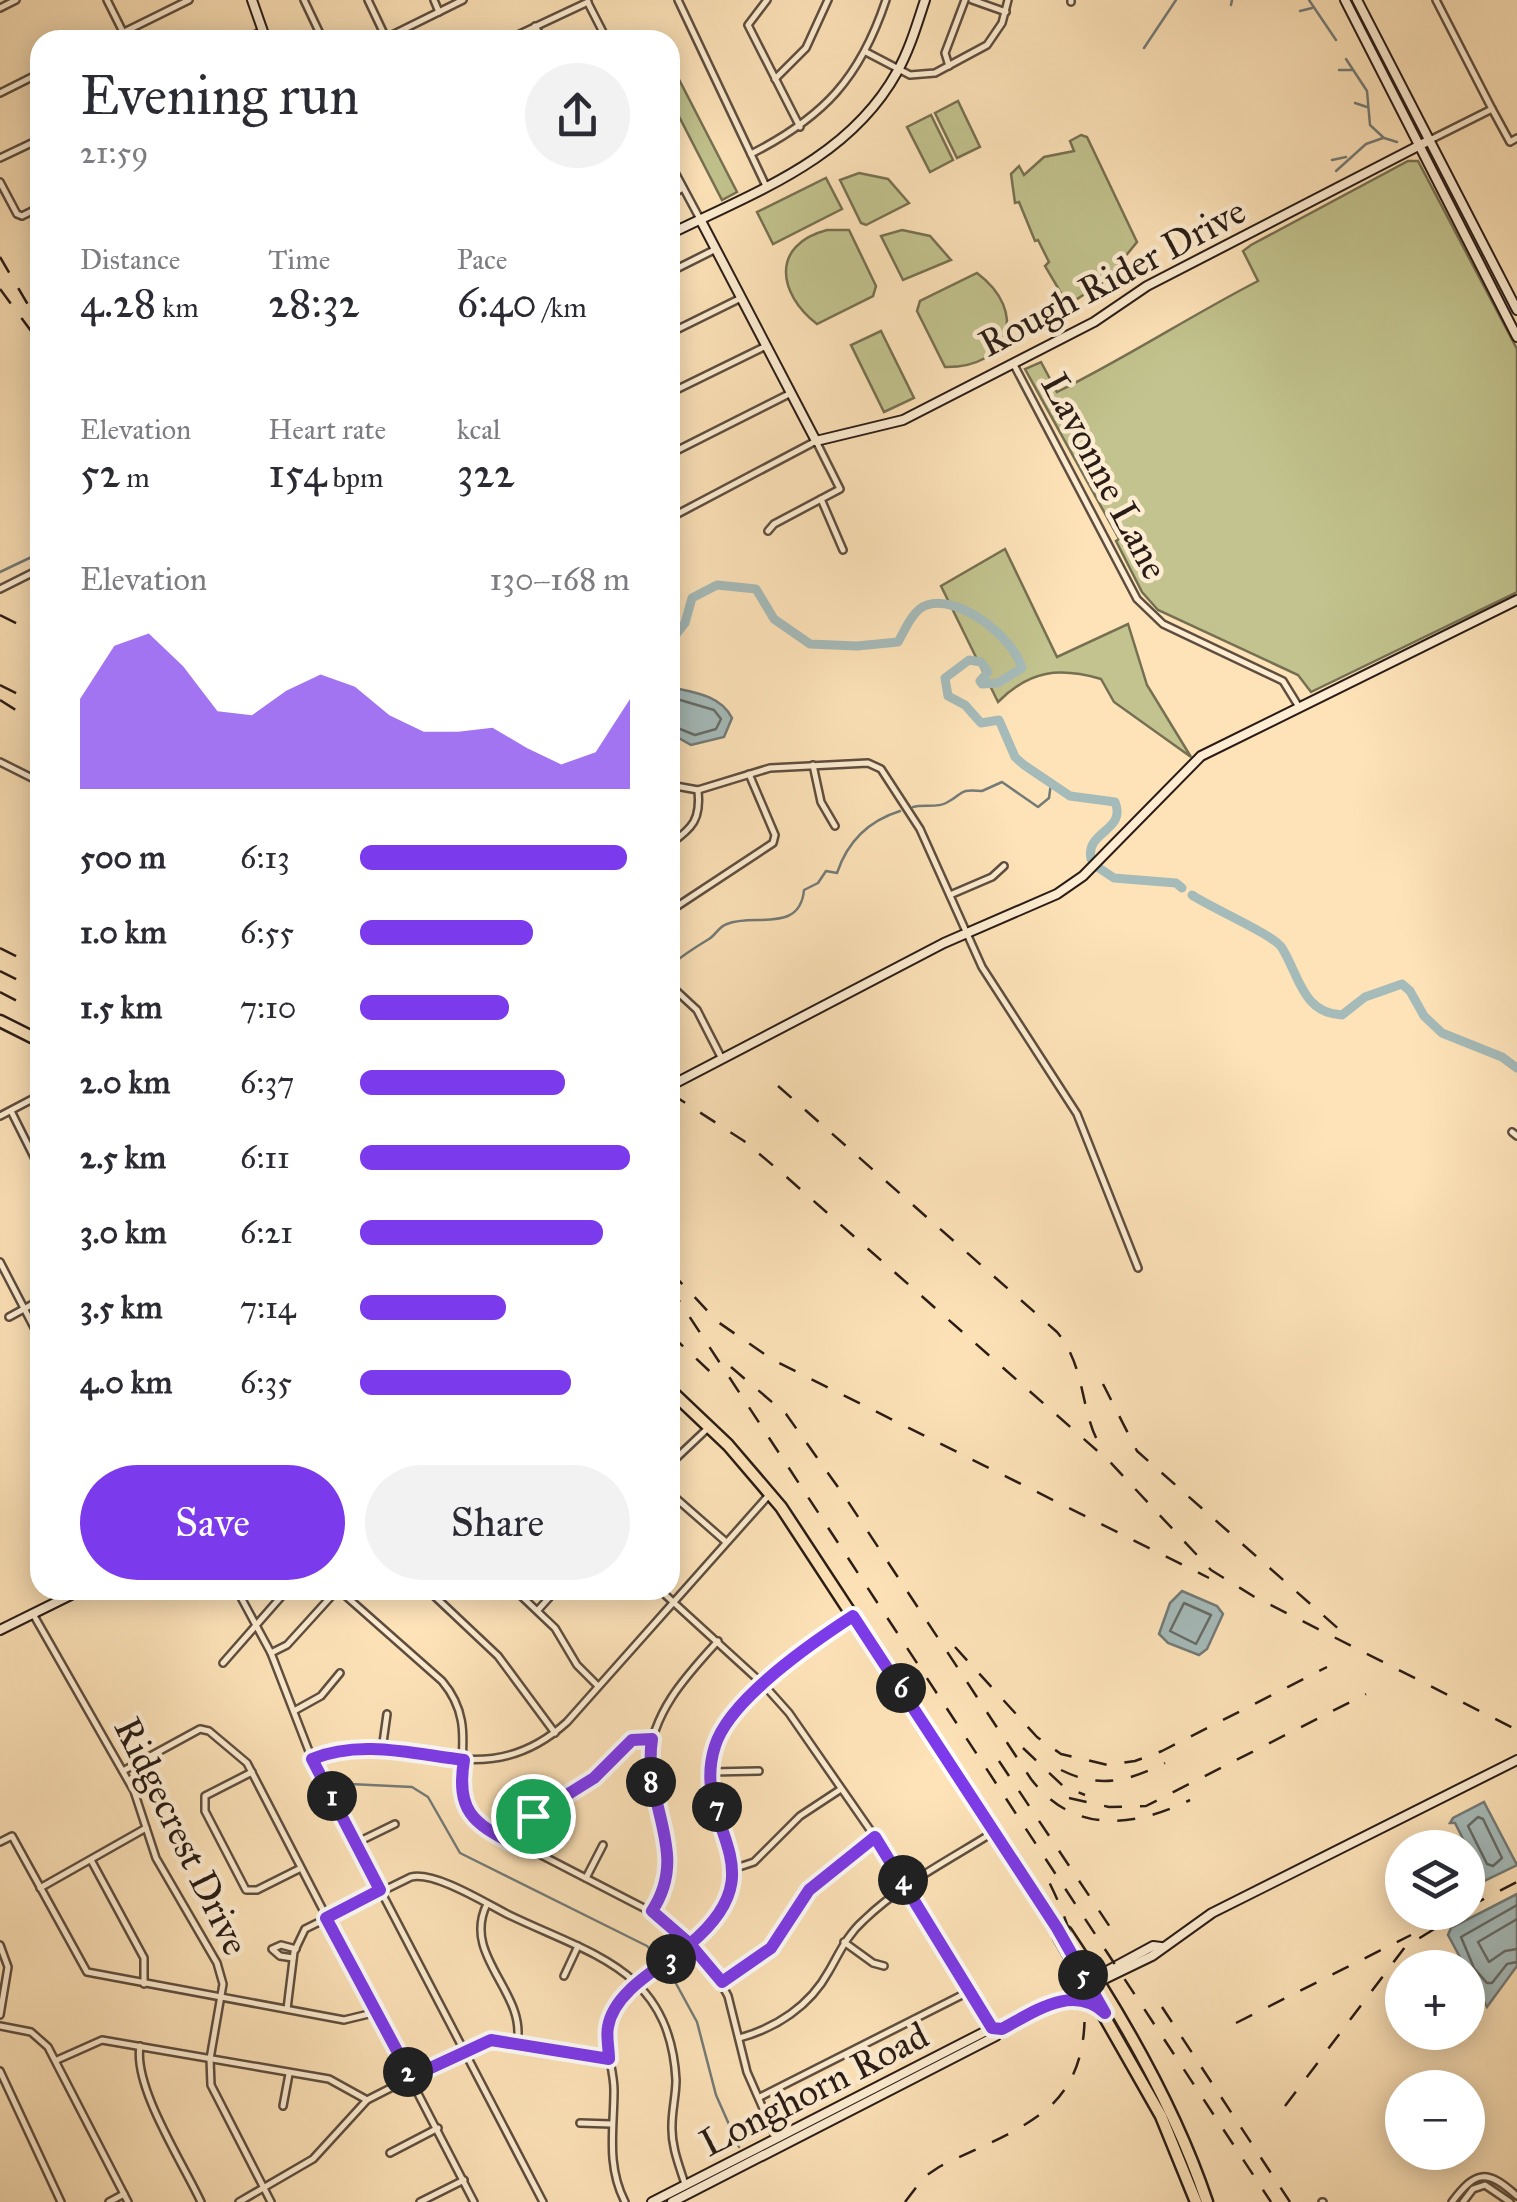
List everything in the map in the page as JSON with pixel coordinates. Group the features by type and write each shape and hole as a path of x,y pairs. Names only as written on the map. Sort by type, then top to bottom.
{"main road":[{"path":"252,0 262,30"},
{"path":"680,229 810,164 847,136 872,110 899,70 925,0"},
{"path":"1345,0 1517,310"},
{"path":"1358,0 1517,337"},
{"path":"1362,34 1370,36 1392,78 1399,82"},
{"name":"Rough Rider Drive","path":"816,441 889,426 1102,317 1147,286 1424,144"},
{"path":"700,220 816,441"},
{"path":"680,1081 966,932 1073,884 1200,756 1517,600"},
{"path":"0,1021 30,1036"},
{"path":"680,1399 771,1493 1093,1982 1178,2131 1206,2202"},
{"path":"0,1630 61,1600"},
{"path":"1093,1982 1152,1956 1212,1913 1517,1760"},
{"path":"1093,1982 1105,2013 1166,2128 1196,2202"},
{"name":"Longhorn Road","path":"652,2202 688,2189 996,2036 997,2029 1093,1982"},
{"name":"Longhorn Road","path":"1040,2010 1093,1982"},
{"path":"1063,2000 1082,1998 1105,2013"},
{"name":"Longhorn Road","path":"672,2202 688,2189"}],"street":[{"path":"0,8 16,0"},
{"path":"107,0 123,30"},
{"path":"128,30 189,0"},
{"path":"304,0 318,30"},
{"path":"368,0 380,30"},
{"path":"434,0 439,12"},
{"path":"402,30 463,0"},
{"path":"678,0 766,186"},
{"path":"767,0 748,25 800,126"},
{"path":"775,79 806,48 828,0"},
{"path":"751,154 800,126 841,90 866,52 886,0"},
{"path":"949,66 946,53 964,0"},
{"path":"972,0 1006,12"},
{"path":"866,52 899,70 924,77 987,45 999,30 1008,0"},
{"path":"1436,0 1510,142 1517,138"},
{"path":"528,30 587,1 602,30"},
{"path":"536,26 538,30"},
{"path":"0,93 30,78"},
{"path":"1424,144 1492,109"},
{"path":"0,158 30,144"},
{"path":"680,181 700,220"},
{"path":"0,182 18,214 30,212"},
{"path":"680,190 684,188"},
{"path":"680,267 716,250"},
{"path":"680,328 741,298"},
{"path":"680,388 766,346"},
{"name":"Lavonne Lane","path":"1013,363 1136,598 1163,624 1282,681 1298,707"},
{"path":"680,449 792,393"},
{"path":"680,513 816,441 840,489 774,524 768,532"},
{"path":"821,499 843,550"},
{"path":"0,589 30,574"},
{"path":"0,762 30,777"},
{"path":"680,787 698,790 770,768 868,763 881,768 920,829 990,981 1077,1114 1138,1268"},
{"path":"812,765 821,802 835,826"},
{"path":"680,905 773,844 775,835 749,774"},
{"path":"680,835 697,821 698,790"},
{"path":"950,895 992,876 1004,866"},
{"path":"680,995 697,1010 722,1058"},
{"path":"0,1116 30,1101"},
{"path":"11,1111 30,1149"},
{"path":"0,1262 30,1319"},
{"path":"9,1317 30,1304"},
{"path":"680,1454 710,1426"},
{"path":"680,1593 771,1493"},
{"path":"680,1502 726,1542"},
{"path":"243,1600 271,1654 312,1759 542,2202"},
{"path":"223,1663 278,1600"},
{"path":"271,1654 287,1645 329,1600"},
{"path":"349,1600 449,1689 464,1723 460,1791 468,1811 484,1828 652,1911 690,1944 722,1982 738,2039 779,2143"},
{"path":"439,1600 498,1656 555,1733"},
{"path":"526,1600 598,1686"},
{"path":"538,1611 547,1600"},
{"path":"312,1759 343,1749 464,1760 513,1756 555,1733 673,1601 764,1685 788,1713 875,1837 997,2029"},
{"name":"Ridgecrest Drive","path":"33,1614 123,1771 156,1858 218,1963 223,1984 210,2059 214,2093 272,2202"},
{"path":"625,2202 611,2158 614,2090 607,2030 612,2014 640,1984 720,1916 730,1894 733,1869 710,1772 722,1728 800,1652 853,1616"},
{"path":"652,1911 665,1890 670,1864 649,1774 652,1739 673,1694 718,1641"},
{"path":"294,1711 321,1696 340,1673"},
{"path":"382,1750 387,1714"},
{"path":"123,1771 200,1729 209,1732 252,1772 474,2202"},
{"path":"514,1844 533,1816 594,1778 632,1740 652,1739"},
{"path":"710,1772 759,1771"},
{"path":"252,1772 205,1796 205,1811 246,1890 257,1890 300,1868"},
{"path":"733,1869 754,1862 790,1825 841,1789"},
{"path":"356,1843 395,1824"},
{"path":"40,1888 147,1827"},
{"path":"738,2039 769,2028 804,2003 822,1984 844,1942 874,1910 994,1831"},
{"path":"0,1842 12,1836 82,1969 94,1975 350,2020 376,2012"},
{"path":"722,1982 771,1948 809,1890 875,1837"},
{"path":"586,1879 603,1846"},
{"path":"90,1860 144,1958 144,1984"},
{"path":"287,2009 296,1949 305,1930 326,1918 418,1875 488,1904 608,1960 640,1984 662,2022 670,2051 676,2080 672,2135 688,2189"},
{"path":"488,1904 480,1924 481,1943 518,2020 516,2043"},
{"path":"844,1942 873,1963 884,1966"},
{"path":"293,1958 280,1956 272,1948 281,1945 296,1949"},
{"path":"0,1946 8,1967 0,2015"},
{"path":"564,1976 578,1946"},
{"path":"759,2098 972,1990"},
{"path":"0,2026 31,2032 57,2060 128,2202"},
{"path":"57,2060 96,2040 329,2079 367,2100"},
{"path":"239,2202 312,2159 367,2100 491,2040 609,2059"},
{"path":"140,2046 140,2070 146,2092 202,2202"},
{"path":"0,2072 61,2202"},
{"path":"284,2106 289,2074"},
{"path":"580,2124 611,2124"},
{"path":"390,2153 438,2128"},
{"path":"1452,2202 1466,2183 1482,2176 1499,2180 1517,2196"},
{"path":"420,2202 464,2180"},
{"path":"1463,2202 1473,2189 1485,2185 1510,2202"},
{"path":"109,2202 124,2194"}],"green space":[{"path":"680,81 737,192 722,200 680,118"},
{"path":"958,101 980,147 957,158 935,113"},
{"path":"931,115 953,160 930,172 907,127"},
{"path":"1081,135 1087,137 1137,242 1106,280 1068,305 1045,266 1049,262 1038,240 1035,241 1019,202 1015,203 1011,174 1019,166 1024,175 1044,157 1074,151 1070,141"},
{"path":"1408,161 1418,161 1517,349 1517,592 1311,692 1298,675 1158,610 1142,592 1116,541 1119,539 1025,369 1041,362 1057,392 1108,365 1258,281 1243,251 1251,245"},
{"path":"859,173 888,179 909,203 866,225 861,223 840,180"},
{"path":"826,178 842,209 773,244 757,212"},
{"path":"827,230 849,230 876,286 873,296 817,324 794,299 786,271 796,247"},
{"path":"902,230 930,236 951,260 903,280 881,236"},
{"path":"977,273 1003,304 1005,335 985,358 945,367 917,311 920,301"},
{"path":"881,331 914,398 884,412 851,345"},
{"path":"1005,549 1057,657 1128,624 1147,685 1191,757 1114,702 1101,679 1072,673 1046,674 1022,683 998,702 941,586"}],"water":[{"path":"680,690 721,704 732,718 724,737 691,745 680,739"},
{"path":"1182,1591 1217,1606 1223,1614 1207,1649 1199,1655 1168,1643 1159,1634 1170,1603"},
{"path":"1484,1802 1517,1865 1485,1881 1485,1830 1458,1830 1455,1823 1450,1823"},
{"path":"1517,1894 1517,1966 1487,2007 1485,1950 1456,1950 1448,1935 1450,1930 1485,1930 1485,1910"}],"waterway":[{"path":"1144,48 1176,0"},
{"path":"1231,5 1232,0"},
{"path":"1309,0 1336,40"},
{"path":"1300,11 1312,8"},
{"path":"1346,59 1367,91 1370,125 1384,138 1397,142"},
{"path":"1339,70 1352,70"},
{"path":"1355,103 1367,107"},
{"path":"1336,171 1366,144 1383,138"},
{"path":"1332,160 1346,157"},
{"path":"0,572 30,558"},
{"path":"680,629 692,598 717,585 756,589 774,619 810,644 857,646 898,642 922,607 940,603 969,612 997,632 1022,668 998,683 982,684 980,681 988,672 981,662 969,660 945,678 948,696 965,705 981,723 999,720 1015,757 1070,796 1115,802 1115,819 1094,842 1091,859"},
{"path":"913,807 942,804 964,791 982,791 1002,782 1038,807 1049,798 1051,783"},
{"path":"680,959 727,924 774,919 794,912 801,904 804,890 818,883 826,871 837,873 860,834 900,811"},
{"path":"1099,868 1114,878 1176,883 1182,888"},
{"path":"1192,895 1276,942 1303,991 1329,1013 1342,1015 1365,997 1402,984 1424,1016 1442,1033 1502,1057 1517,1068"},
{"path":"329,1783 412,1787 428,1797 460,1853 647,1946 662,1962"},
{"path":"313,1785 321,1784"},
{"path":"667,1967 697,2022 716,2095 739,2147"}],"railway":[{"path":"0,257 30,308"},
{"path":"0,289 30,330"},
{"path":"0,615 30,630"},
{"path":"0,685 30,700"},
{"path":"0,700 30,719"},
{"path":"0,948 30,963"},
{"path":"0,971 30,986"},
{"path":"0,992 30,1008"},
{"path":"778,1086 1057,1332 1073,1360 1089,1420 1102,1449"},
{"path":"680,1099 744,1141 782,1173 1110,1462 1211,1570 1253,1596 1517,1730"},
{"path":"680,1282 718,1322 773,1360 1209,1578"},
{"path":"680,1302 1271,2202"},
{"path":"680,1343 721,1382"},
{"path":"731,1367 786,1414 1031,1779 1048,1797 1066,1809 1105,1821 1147,1816 1190,1800"},
{"path":"1103,1384 1137,1451 1341,1631"},
{"path":"955,1647 1037,1737 1061,1754 1108,1765 1162,1751 1327,1667"},
{"path":"1069,1798 1109,1807 1146,1806 1366,1694"},
{"path":"1023,1748 1063,1786 1085,1795"},
{"path":"999,1761 1110,1927"},
{"path":"1061,1770 1101,1781 1139,1774 1165,1763"},
{"path":"905,2202 924,2177 939,2167 1005,2136 1042,2113 1064,2091 1077,2064 1084,2034 1080,1970 1072,1938 1049,1882"},
{"path":"1485,1898 1517,1882"},
{"path":"1285,2106 1405,1947 1433,1930"},
{"path":"1236,2023 1411,1935"},
{"path":"1162,2007 1290,2202"}],"route":[{"path":"533,1816 514,1844 484,1828 462,1798 464,1760 359,1748 336,1750 312,1759 380,1890 326,1918 411,2077 491,2040 609,2059 607,2030 612,2014 640,1984 690,1944 722,1982 771,1948 809,1890 875,1837 992,2028 1002,2029 1063,2000 1082,1998 1105,2013 1057,1928 853,1616 800,1652 722,1728 712,1757 711,1782 731,1857 732,1884 720,1916 690,1944 652,1911 670,1875 669,1855 649,1774 652,1739 632,1740 594,1778 533,1816"}]}
